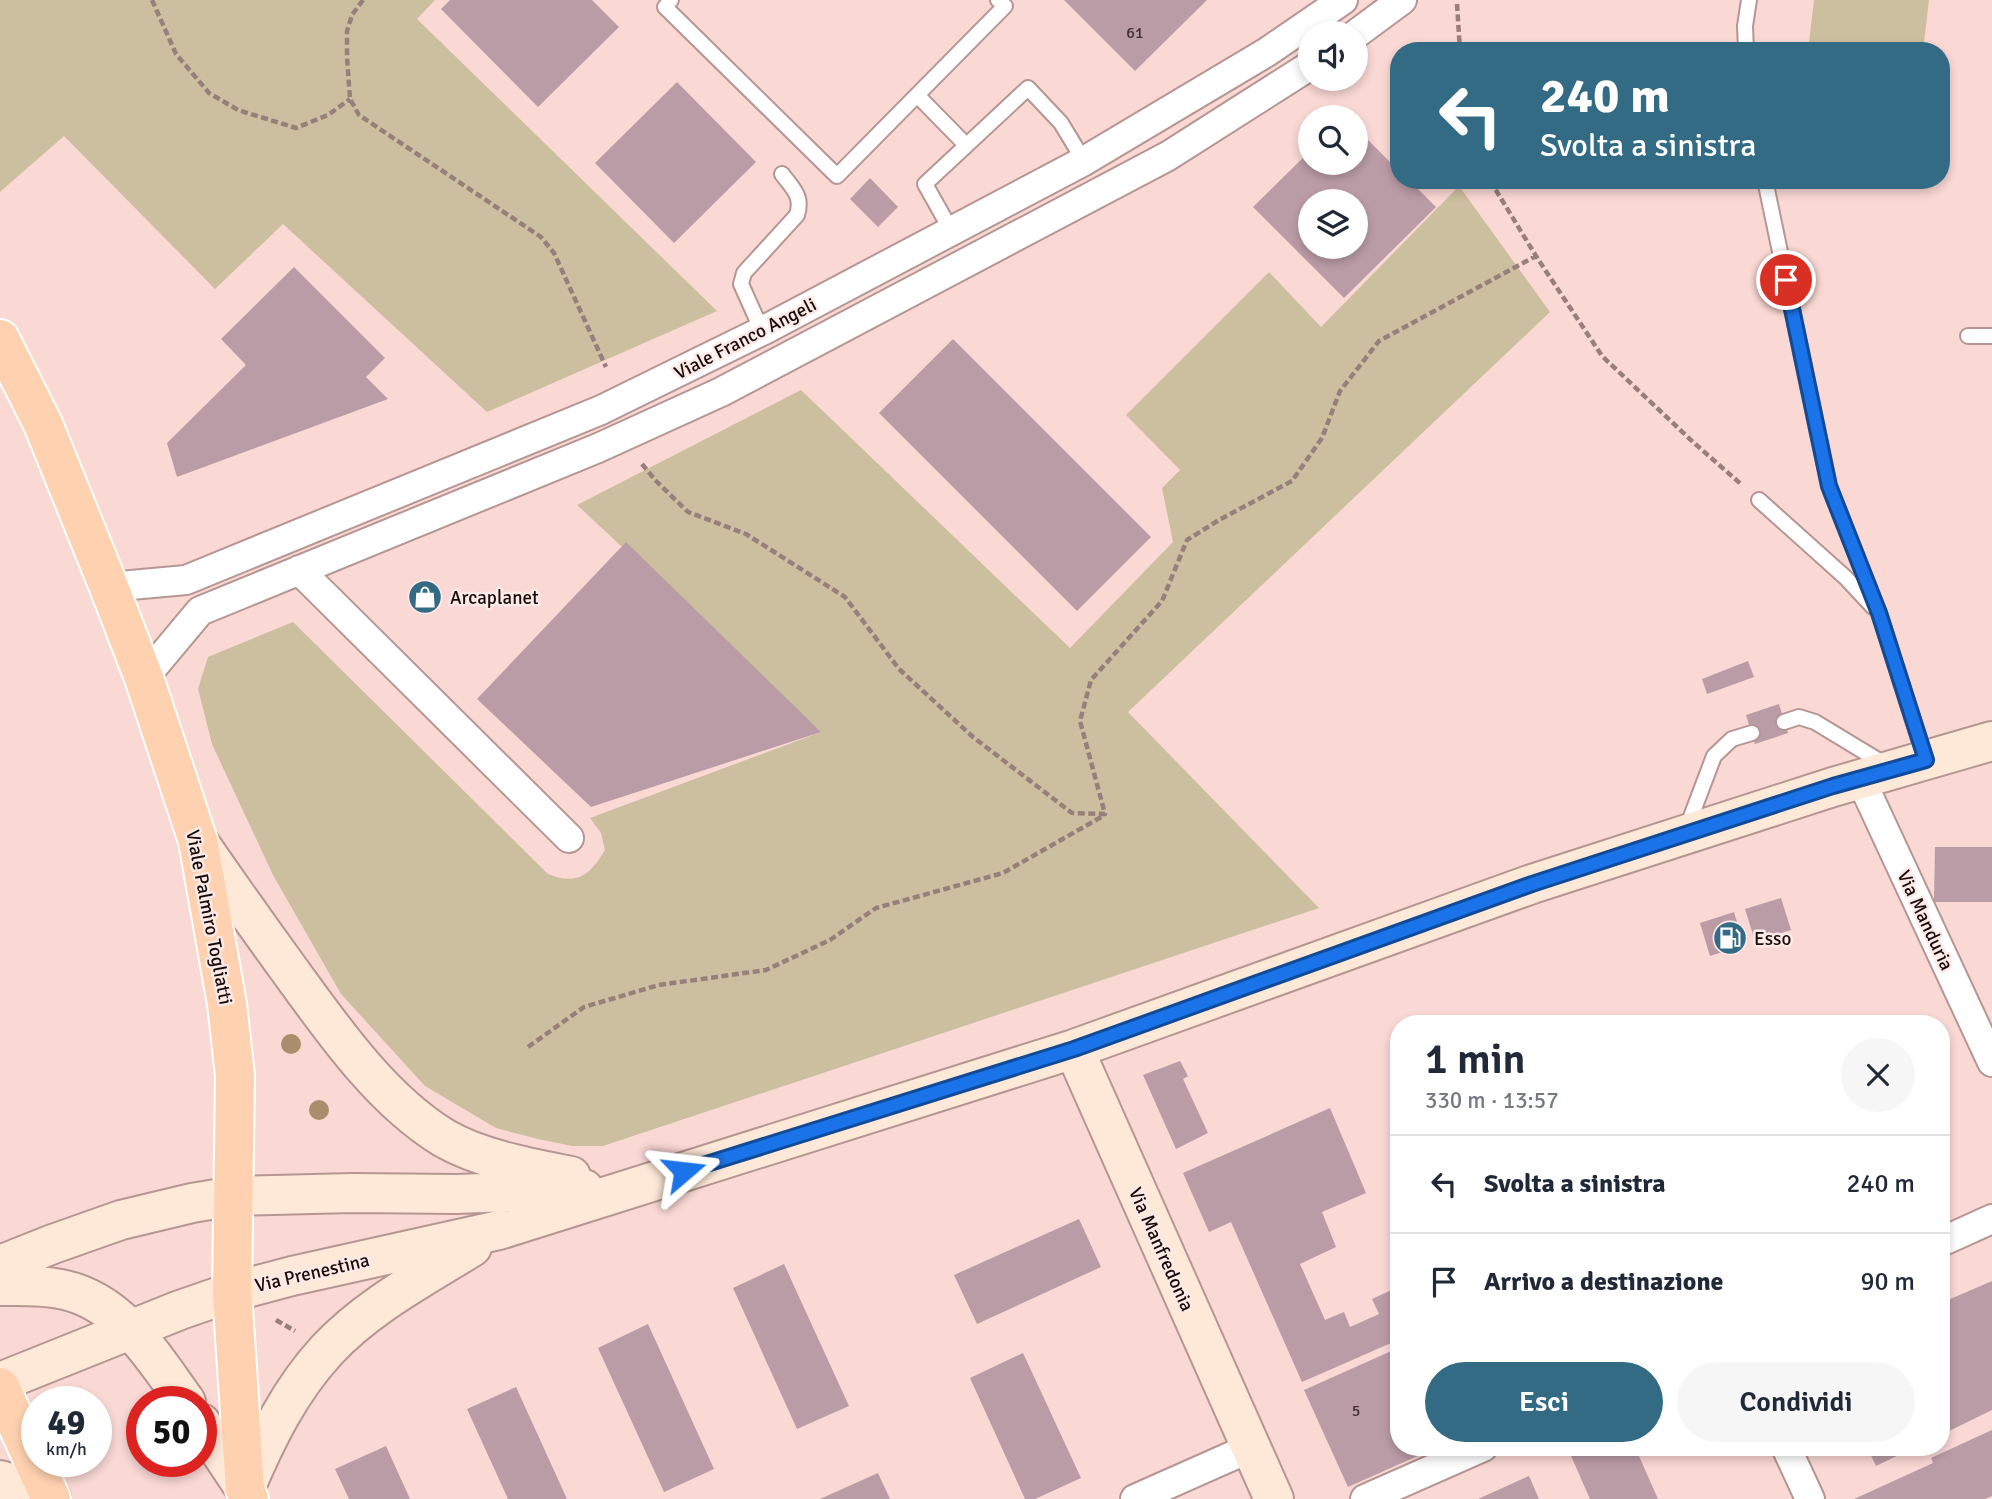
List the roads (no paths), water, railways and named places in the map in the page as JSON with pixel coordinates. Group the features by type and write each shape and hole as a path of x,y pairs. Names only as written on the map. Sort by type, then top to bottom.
{"main road":[{"name":"Viale Palmiro Togliatti","path":"0,339 43,424 109,587 144,678 198,841 227,1004 234,1076 232,1292 247,1494"},
{"name":"Via Prenestina","path":"0,1385 130,1329 232,1292 499,1230 1074,1049 1532,884 1684,834 1992,741"},
{"path":"198,841 320,1013 351,1052 417,1119 446,1139 492,1157 541,1170 632,1187"},
{"name":"Via Manfredonia","path":"1074,1049 1274,1499"},
{"name":"Via Prenestina","path":"0,1265 121,1220 181,1205 234,1196 456,1194 632,1187"},
{"path":"247,1494 260,1454 285,1406 326,1352 377,1307 499,1230"},
{"path":"0,1286 56,1288 74,1292 108,1309 130,1329 174,1386"},
{"path":"0,1385 51,1499"},
{"path":"217,1448 247,1494"},
{"path":"0,1480 51,1499"}],"street":[{"name":"Viale Franco Angeli","path":"109,587 186,580 601,410 762,331 1084,162 1266,52 1343,0"},
{"path":"1368,25 1402,0"},
{"path":"1266,52 1285,82"},
{"name":"Viale Franco Angeli","path":"144,678 200,611 598,448 721,391 1168,156 1298,74"},
{"path":"1084,162 1101,192"},
{"path":"952,232 970,262"},
{"path":"762,331 779,361"},
{"path":"299,570 569,838"},
{"name":"Via Manduria","path":"1893,769 1992,1062"},
{"path":"1950,1238 1992,1219"},
{"path":"1135,1499 1250,1448"},
{"path":"1365,1499 1463,1456"},
{"path":"1790,1456 1810,1499"}],"lane":[{"path":"671,0 665,6 837,176 1005,6 998,0"},
{"path":"1746,42 1749,0"},
{"path":"952,232 925,184 1028,88 1061,124 1084,162"},
{"path":"917,95 966,145"},
{"path":"762,331 741,284 744,273 797,215 800,205 798,196 782,174"},
{"path":"1767,189 1829,486 1879,613 1893,769"},
{"path":"1968,336 1992,336"},
{"path":"1759,500 1846,578 1879,613"},
{"path":"1784,722 1799,717 1815,722 1893,769"},
{"path":"1684,834 1714,756 1732,739 1752,733"}],"place":[{"name":"Arcaplanet","path":"425,597"},
{"name":"Esso","path":"1730,938"}]}
